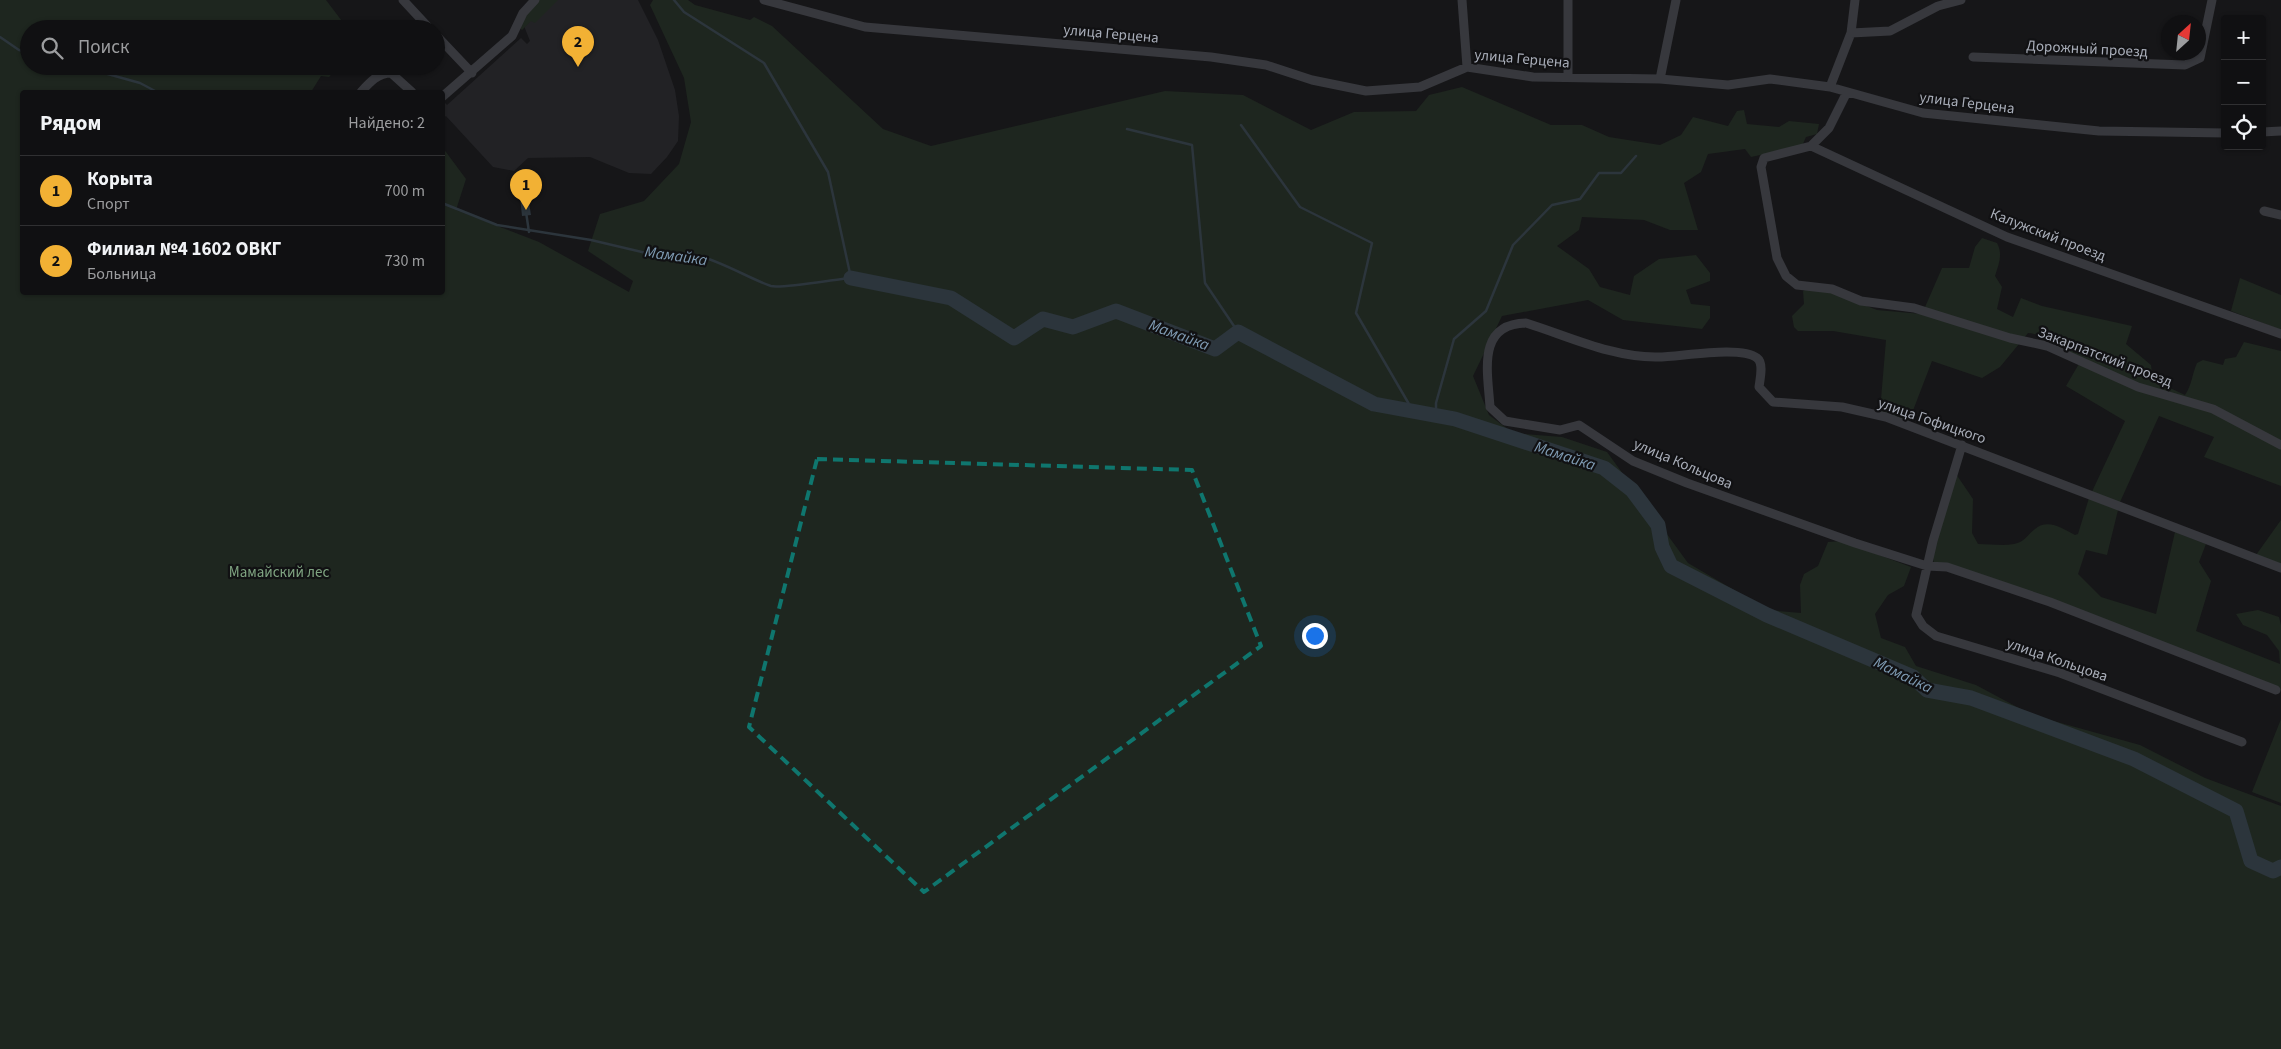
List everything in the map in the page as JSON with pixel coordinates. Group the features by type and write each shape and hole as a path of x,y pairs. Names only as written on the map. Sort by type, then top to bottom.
{"street":[{"path":"403,0 422,20"},
{"path":"445,95 472,73 512,36 523,13 535,0"},
{"name":"улица Герцена","path":"764,0 864,27 1211,57 1266,65 1312,80 1366,90 1420,87 1468,67 1533,76 1660,79 1728,85 1770,79 1830,87 1923,113 2099,131 2221,133"},
{"path":"1462,0 1468,67"},
{"path":"1568,0 1568,77"},
{"path":"1660,79 1676,0"},
{"path":"1830,87 1851,33 1855,0"},
{"path":"1851,33 1890,31 1938,6 1961,0"},
{"name":"Дорожный проезд","path":"1973,57 2185,65 2200,58 2212,0"},
{"path":"445,44 472,73"},
{"path":"363,90 379,75"},
{"path":"393,75 410,90"},
{"path":"1811,146 1829,128 1841,108 1846,92"},
{"path":"2266,132 2281,131"},
{"name":"Закарпатский проезд","path":"1811,146 1764,158 1762,167 1777,258 1786,276 1797,285 1832,289 1861,301 1914,308 2010,338 2047,346 2138,387 2213,409 2281,445"},
{"name":"Калужский проезд","path":"1811,146 2007,237 2281,334"},
{"path":"2264,211 2281,215"},
{"name":"улица Гофицкого","path":"1506,326 1526,323 1620,354 1658,357 1714,352 1748,354 1757,358 1761,363 1759,387 1773,402 1842,407 1886,417 2281,568"},
{"name":"улица Кольцова","path":"1506,326 1498,331 1486,354 1490,407 1505,421 1560,430 1579,425 1634,461 1768,514 1927,566 1947,567 2050,602 2276,690"},
{"name":"улица Кольцова","path":"1962,445 1927,566 1916,615 1923,626 1936,636 2060,673 2242,742"}],"highlighted area":[{"path":"817,459 1192,470 1261,646 924,892 749,727"}],"shaded area":[{"path":"550,0 638,0 658,40 675,90 679,116 678,141 667,157 651,174 629,173 590,157 528,158 514,171 493,167 445,117 445,103 447,105 521,38 527,44 530,41 524,26"},
{"path":"528,196 531,215 522,216 520,197"}],"green space":[{"name":"Мамайский лес","path":"0,0 326,0 341,20 20,20 20,75 331,75 329,77 321,76 312,90 20,90 20,295 445,295 445,151 466,179 456,210 539,242 629,292 633,281 588,251 600,214 644,201 679,164 691,122 684,78 650,5 653,0 688,0 695,5 750,20 754,17 772,26 883,129 931,146 1165,91 1243,95 1311,130 1354,112 1416,111 1429,95 1462,87 1551,125 1582,125 1609,137 1660,145 1681,135 1693,117 1728,126 1737,111 1744,110 1747,124 1779,127 1789,121 1819,124 1817,134 1806,137 1802,146 1751,157 1745,149 1708,154 1701,172 1684,183 1698,230 1670,230 1644,220 1582,217 1579,230 1557,246 1589,269 1600,287 1630,295 1634,276 1659,259 1696,255 1710,273 1710,281 1686,290 1691,304 1710,306 1710,318 1702,329 1623,320 1588,300 1502,316 1473,376 1489,415 1513,433 1562,437 1607,452 1688,563 1768,610 1801,613 1800,585 1804,574 1818,566 1828,542 1842,541 1911,567 1904,586 1888,595 1875,614 1881,638 1905,647 1916,666 1976,685 2032,715 2140,745 2205,778 2281,806 2281,1049 0,1049"},
{"path":"539,0 558,0 535,23 531,21 522,30 520,28 525,16"},
{"path":"1982,238 1997,243 2000,251 1995,276 2002,287 1997,309 2013,317 2021,298 2042,306 2132,326 2126,344 2151,365 2153,380 2185,395 2197,363 2203,360 2223,365 2225,359 2236,357 2244,342 2281,351 2281,486 2204,457 2214,437 2159,416 2120,502 2107,555 2086,550 2078,574 2101,597 2156,614 2175,532 2206,544 2199,562 2211,581 2196,631 2280,664 2279,651 2267,635 2243,625 2236,614 2258,610 2279,617 2281,625 2281,690 1934,564 1932,551 1956,474 1973,499 1972,533 1978,544 2005,545 2018,543 2035,529 2045,524 2050,524 2075,535 2078,534 2089,498 2125,421 2066,386 2080,362 2076,357 2064,347 2049,339 2028,333 2000,367 1982,378 1932,361 1909,421 1880,411 1886,340 1833,331 1798,331 1794,327 1792,316 1804,304 1803,291 1805,290 1829,291 1877,310 1922,314 1942,268 1969,268 1975,247"},
{"path":"2240,278 2281,295 2281,330 2231,311"},
{"path":"2281,520 2281,564 2256,555"},
{"path":"2281,719 2281,803 2252,792"}],"waterway":[{"name":"Мамайка","path":"445,204 497,225 591,240 663,257 675,254 702,257 771,286 777,287 851,278 828,172 764,63 684,12 674,0"},
{"name":"Мамайка","path":"0,37 20,50"},
{"name":"Мамайка","path":"111,75 140,83 153,90"},
{"path":"1241,125 1300,207 1372,243 1356,313 1413,411"},
{"path":"1127,129 1192,145 1205,283 1238,332"},
{"path":"1436,416 1436,403 1454,339 1486,311 1513,245 1552,205 1580,199 1599,173 1621,173 1636,156"},
{"path":"526,212 529,232"},
{"name":"Мамайка","path":"851,278 951,298 1014,338 1043,319 1073,327 1116,311 1215,349 1238,332 1374,404 1455,419 1604,468 1632,490 1658,525 1662,547 1671,566 1767,615 1913,677 1927,690 1971,698 2134,759 2236,811 2251,861 2273,871 2281,867"}],"place":[{"name":"Филиал №4 1602 ОВКГ","path":"578,67"},
{"name":"Корыта","path":"526,210"}]}
